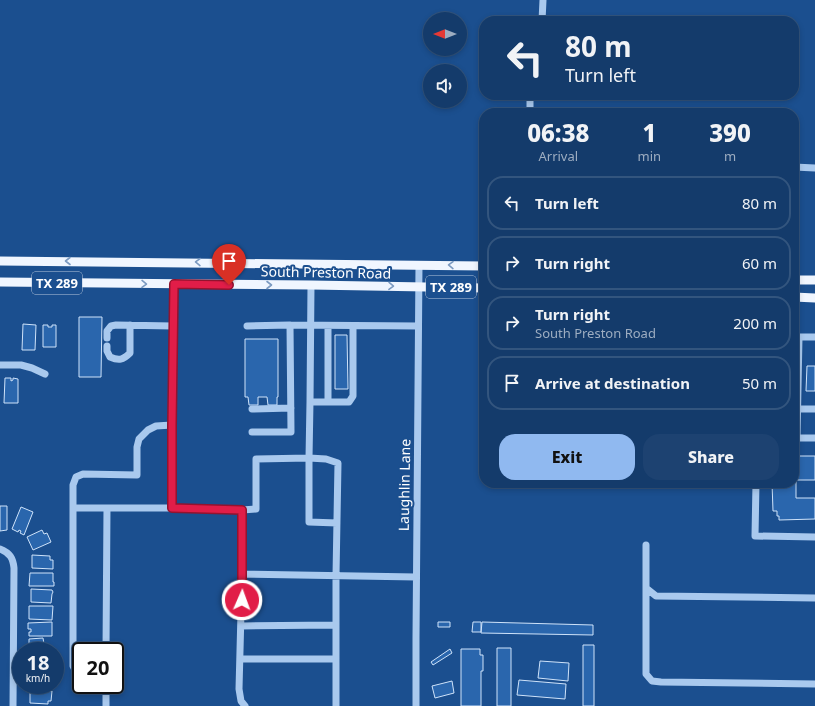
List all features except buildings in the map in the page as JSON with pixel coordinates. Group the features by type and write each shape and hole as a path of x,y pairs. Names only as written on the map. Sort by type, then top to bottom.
{"main road":[{"name":"South Preston Road","path":"0,261 419,264 479,266"},
{"path":"799,280 815,280"},
{"name":"South Preston Road","path":"0,282 479,288"},
{"path":"799,297 815,298"}],"street":[{"path":"542,16 543,0"},
{"path":"799,167 815,168"},
{"name":"Laughlin Lane","path":"416,706 419,264"},
{"path":"172,508 174,284"},
{"path":"311,285 309,522 337,522"},
{"path":"107,346 107,351 110,357 117,360 125,358 130,353 130,325"},
{"path":"107,338 107,332 112,326 173,326"},
{"path":"247,326 418,326"},
{"path":"252,432 291,432 290,326"},
{"path":"328,326 328,402"},
{"path":"310,402 349,402 353,396 353,326"},
{"path":"799,336 815,337"},
{"path":"0,364 21,365 45,374"},
{"path":"252,409 291,408"},
{"path":"799,409 815,409"},
{"path":"73,642 73,485 76,477 83,474 137,474 137,447 140,439 148,430 156,426 172,425"},
{"path":"799,438 815,438"},
{"path":"74,508 256,509 256,459 309,458 326,459 338,463 336,706"},
{"path":"756,488 755,536 815,537"},
{"path":"106,642 107,508"},
{"path":"242,510 239,689 241,700 245,706"},
{"path":"646,545 646,674 652,682 815,684"},
{"path":"0,549 9,555 13,561 14,568 13,706"},
{"path":"242,574 416,577"},
{"path":"646,588 656,596 815,598"},
{"path":"241,626 336,626"},
{"path":"240,659 336,659"},
{"path":"106,694 106,706"}],"route":[{"path":"229,285 174,284 172,508 242,510 242,600"}]}
